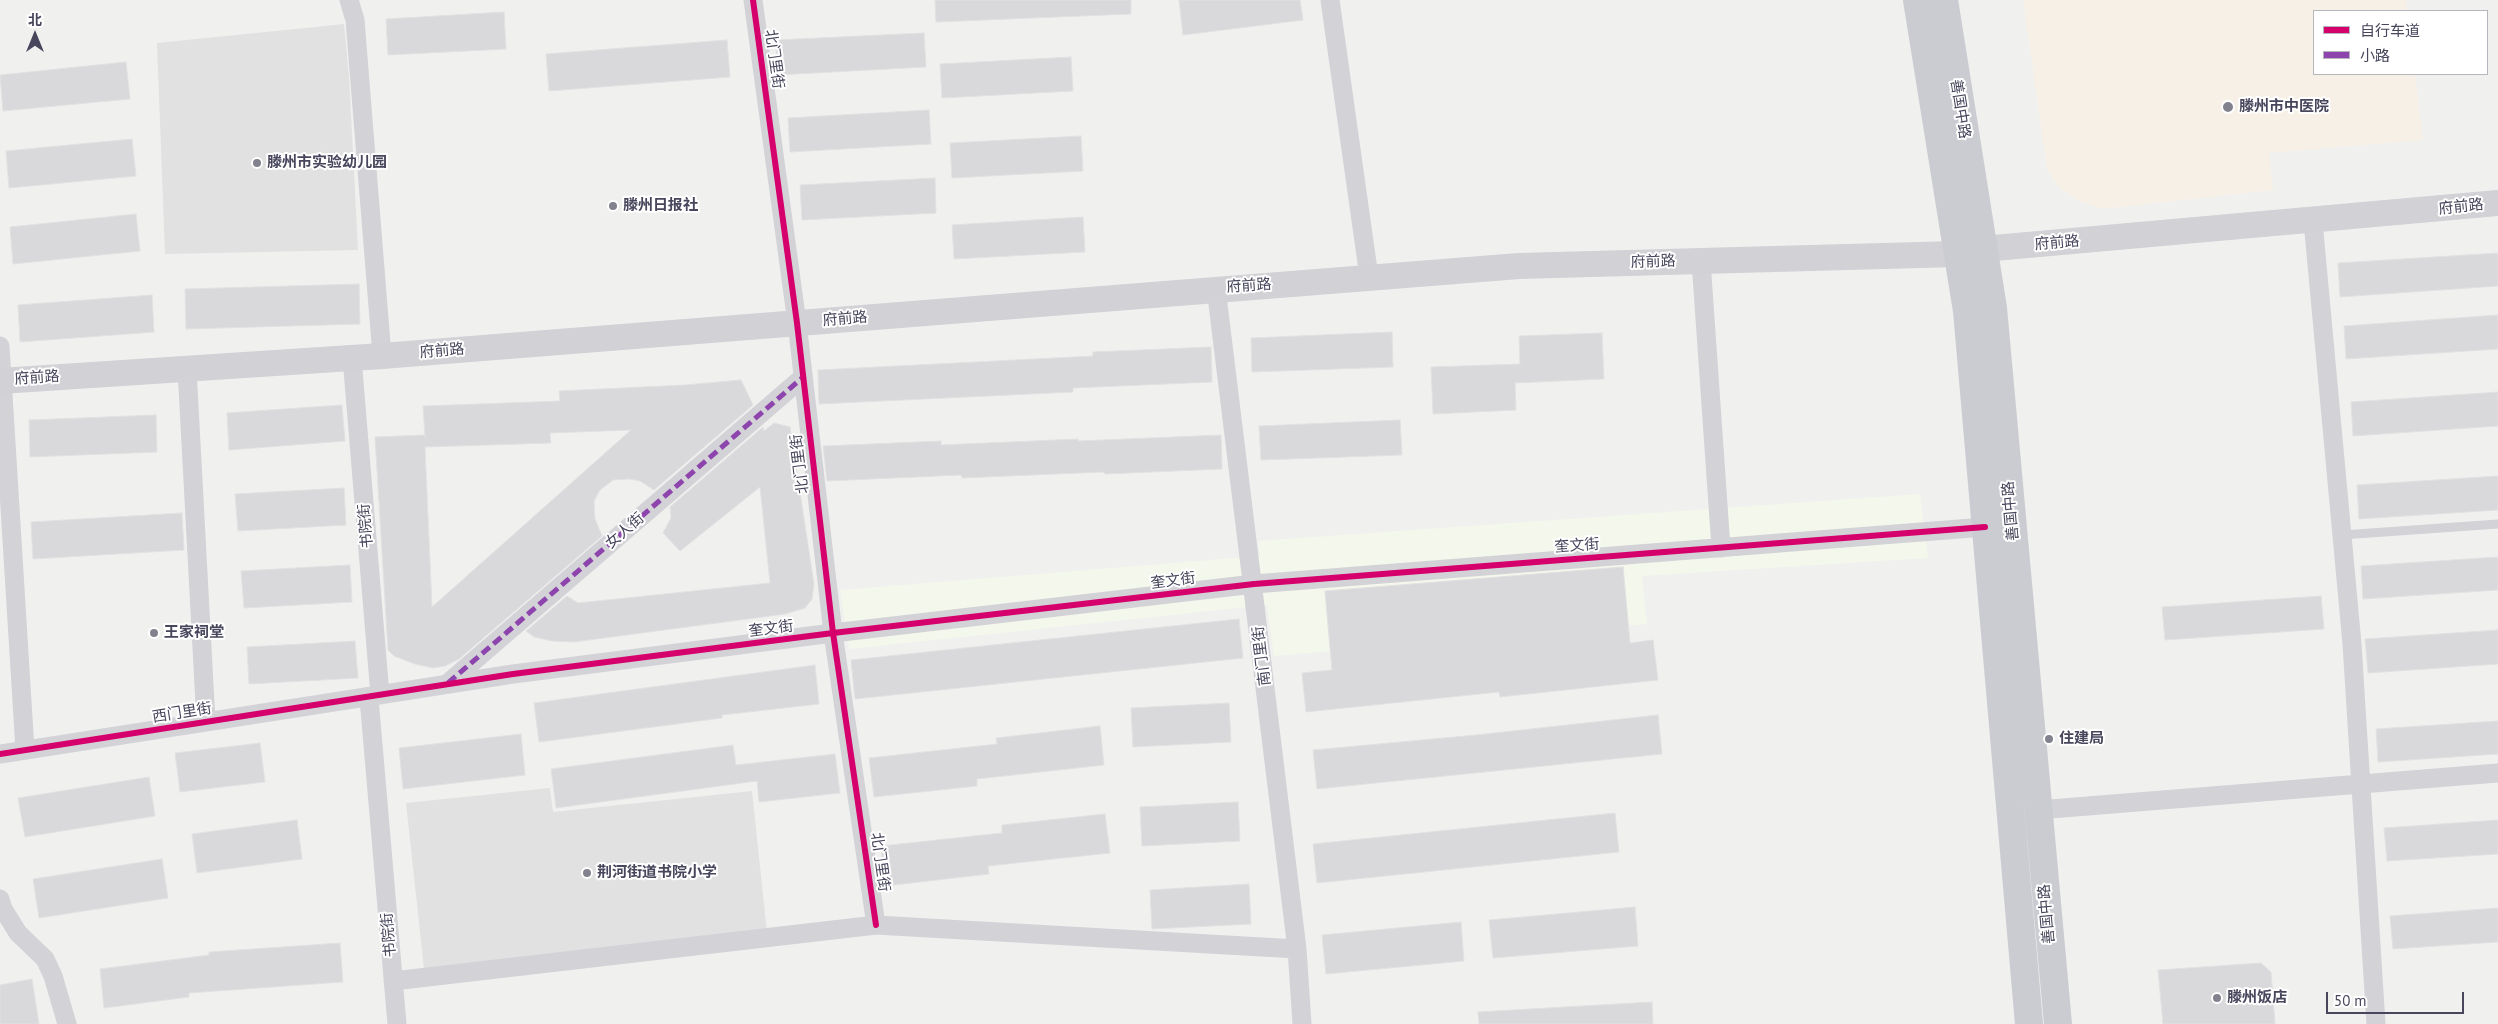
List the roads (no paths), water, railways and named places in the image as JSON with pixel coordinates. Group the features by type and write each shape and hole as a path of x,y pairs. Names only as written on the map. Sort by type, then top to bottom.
{"main road":[{"name":"善国中路","path":"1918,0 1970,252 1993,308 2058,1024"},
{"name":"善国中路","path":"1944,0 1970,252 1967,311 2029,1024"},
{"name":"府前路","path":"1,381 382,356 1216,288 1519,266 1970,252 2498,203"}],"street":[{"path":"349,0 355,20 382,356"},
{"name":"北门里街","path":"753,0 797,323 833,633 876,925"},
{"path":"1330,0 1369,277"},
{"path":"2313,221 2352,644 2376,1024"},
{"path":"1701,261 1721,548"},
{"name":"南门里街","path":"1216,288 1254,584 1297,949 1302,1024"},
{"path":"0,346 11,577 25,750"},
{"name":"书院街","path":"352,358 396,1024"},
{"path":"187,369 206,722"},
{"name":"女人街","path":"447,684 802,378"},
{"name":"奎文街","path":"375,696 447,684 833,633 1254,584 1985,527"},
{"name":"西门里街","path":"0,754 375,696"},
{"path":"2038,810 2361,786 2498,773"},
{"path":"0,899 3,908 18,933 44,959 53,976 67,1024"},
{"path":"393,981 876,925 1297,949"}],"lane":[{"path":"2342,535 2498,524"}],"place":[{"name":"滕州市中医院","path":"2228,107"},
{"name":"滕州市实验幼儿园","path":"257,163"},
{"name":"滕州日报社","path":"613,206"},
{"name":"王家祠堂","path":"154,633"},
{"name":"住建局","path":"2049,739"},
{"name":"荆河街道书院小学","path":"587,873"},
{"name":"滕州饭店","path":"2217,998"}]}
